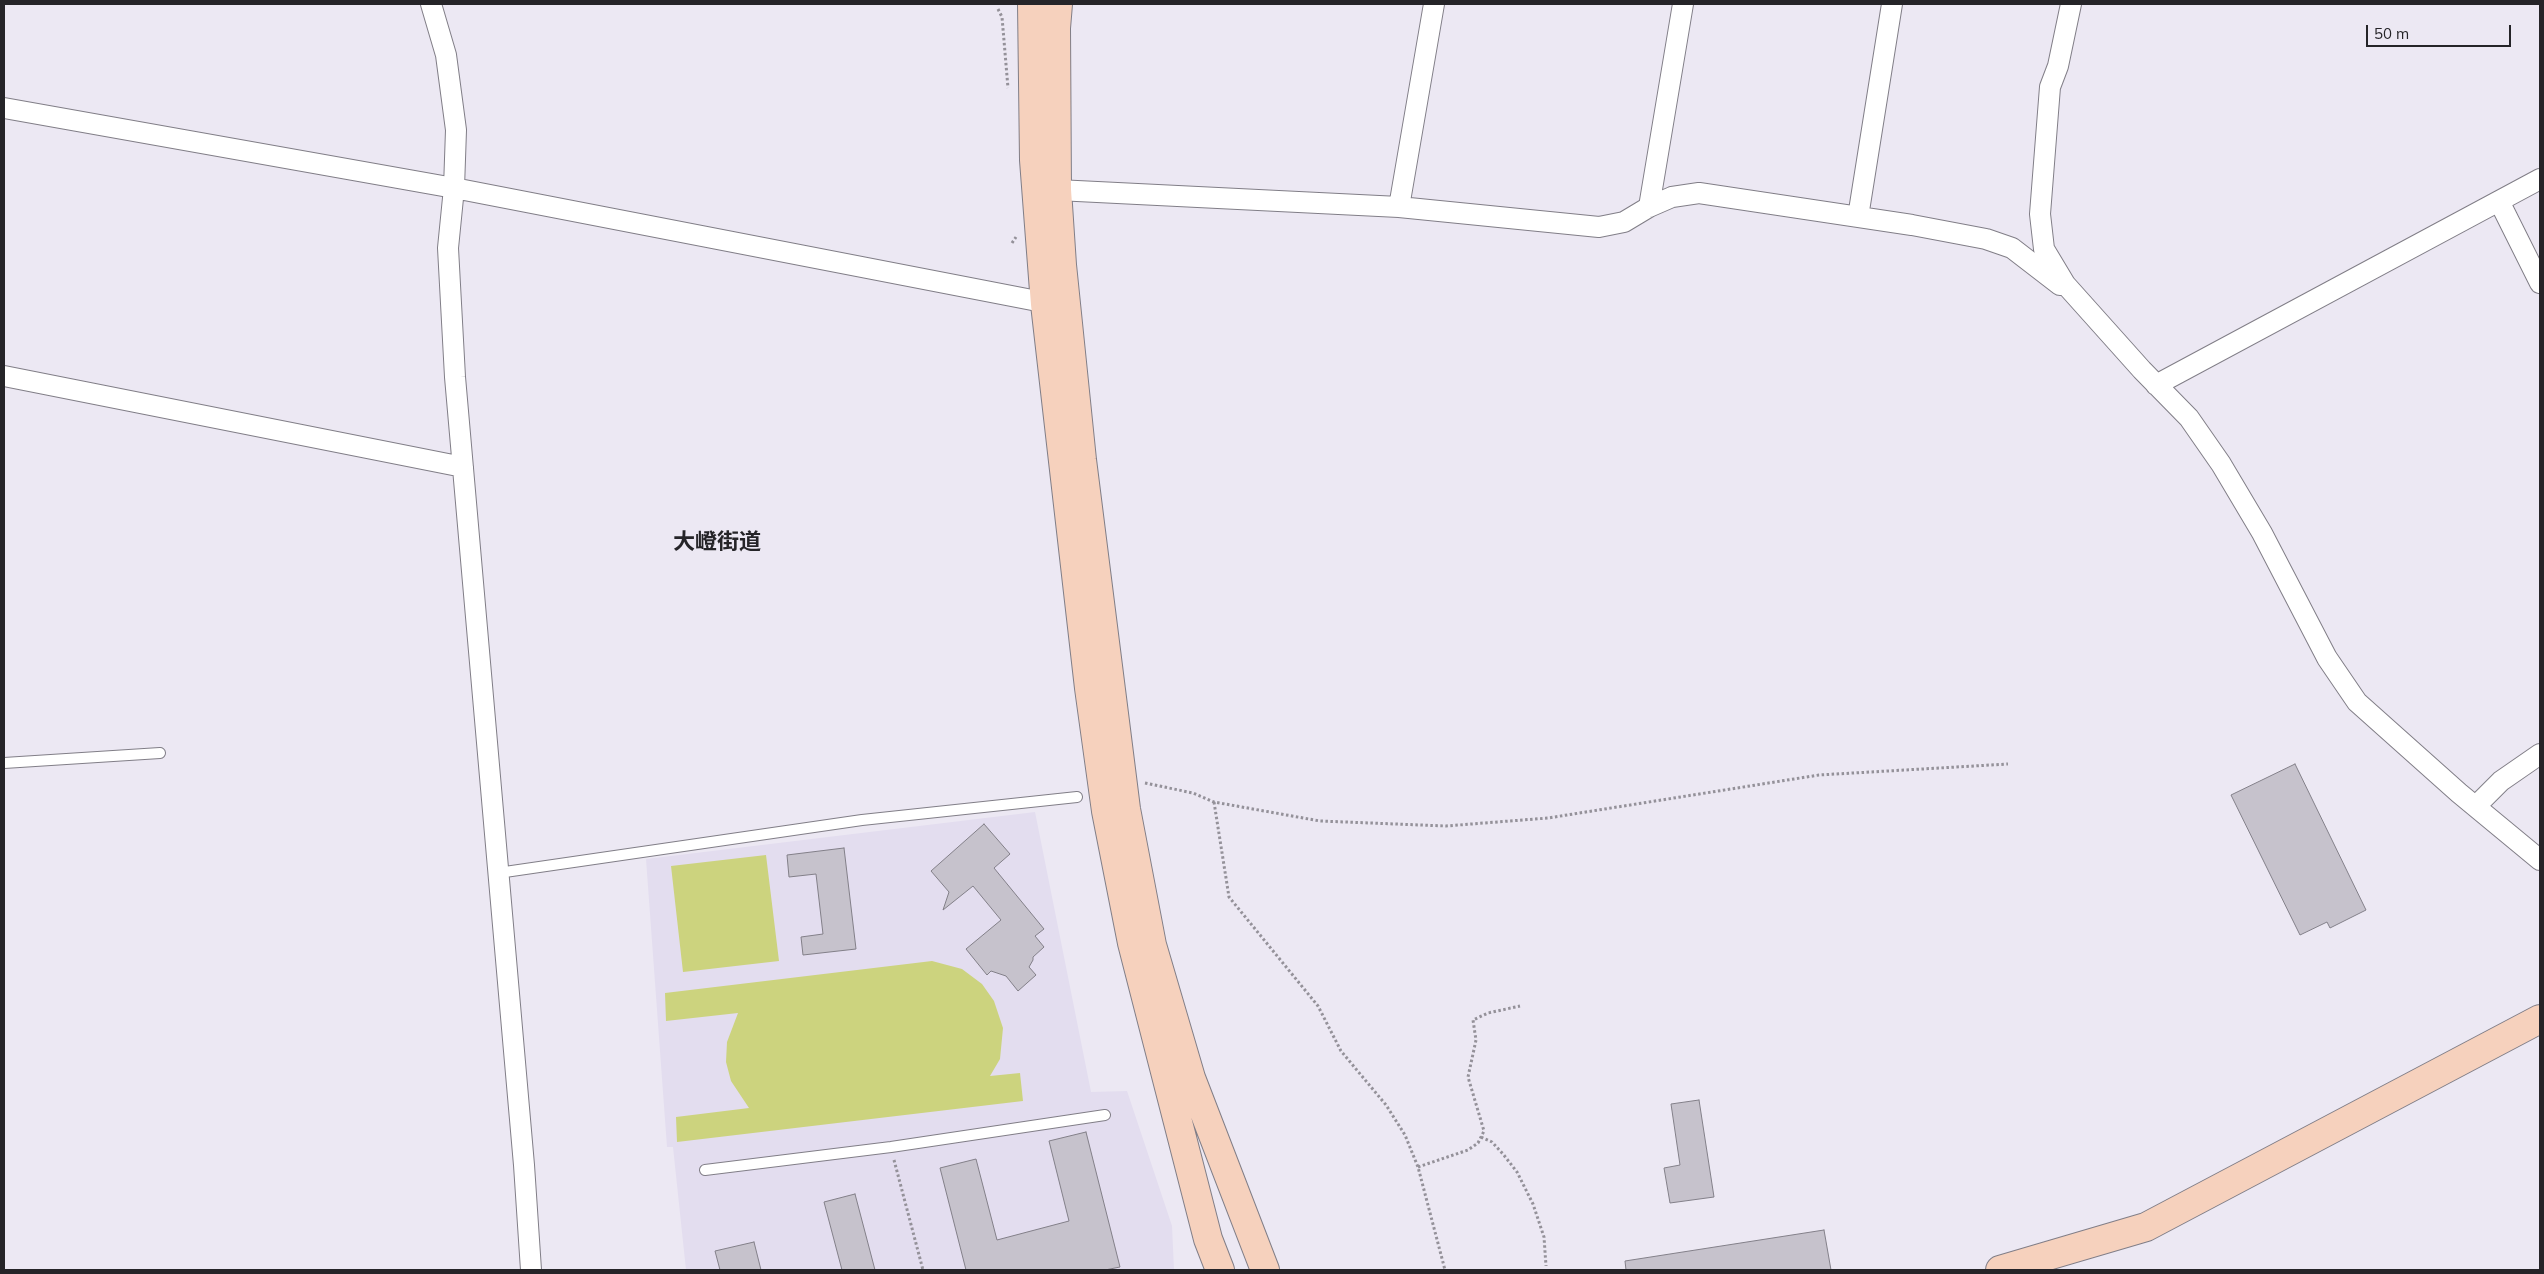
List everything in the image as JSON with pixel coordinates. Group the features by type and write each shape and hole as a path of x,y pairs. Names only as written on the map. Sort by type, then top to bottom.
{"main road":[{"path":"1032,4 1034,160 1082,460 1122,784 1158,964 1191,1078 1265,1270"},
{"path":"1058,4 1056,28 1056,305 1089,688 1106,811 1132,943 1208,1240 1220,1270"},
{"path":"2000,1270 2146,1227 2540,1020"},
{"path":"1204,1270 1208,1240"}],"street":[{"path":"432,4 446,55 455,120 454,188 448,248 463,467 531,1270"},
{"path":"1399,207 1434,4"},
{"path":"1649,207 1684,4"},
{"path":"1858,217 1892,4"},
{"path":"2071,4 2058,66 2050,88 2040,217 2044,249 2065,284 2188,418 2221,464 2262,533 2327,658 2357,702 2540,860"},
{"path":"4,108 454,188 1056,305"},
{"path":"2156,384 2540,178"},
{"path":"1057,190 1399,207 1599,227 1624,222 1649,207 1672,197 1699,193 1986,239 2012,248 2041,269 2094,317"},
{"path":"2498,201 2540,283"},
{"path":"2012,248 2025,246 2034,236 2040,217"},
{"path":"4,376 463,467"},
{"path":"2476,806 2500,781 2540,754"}],"lane":[{"path":"4,762 160,752"},
{"path":"498,873 862,820 1078,796"},
{"path":"705,1170 891,1147 1106,1115"}],"path":[{"path":"1122,784 1162,785 1193,793 1214,802 1320,821 1446,826 1548,818 1819,775 2008,764"},
{"path":"1214,802 1229,897 1318,1006 1341,1051 1386,1105 1405,1135 1418,1167 1445,1270"},
{"path":"1418,1167 1468,1150 1481,1137 1484,1131 1481,1117 1468,1077 1476,1040 1473,1020 1520,1006"},
{"path":"1481,1137 1492,1142 1503,1154 1516,1172 1533,1204 1544,1238 1546,1266"},
{"path":"891,1147 923,1270"}],"shaded area":[{"path":"1035,812 1091,1092 1127,1091 1172,1226 1174,1270 686,1270 673,1147 667,1147 646,859"}],"green space":[{"path":"766,855 779,961 683,972 671,866"},
{"path":"932,961 962,969 982,984 994,1001 1003,1028 1000,1059 990,1076 1020,1073 1023,1101 677,1142 676,1117 749,1108 731,1081 726,1062 727,1042 738,1013 666,1021 665,993"}],"building":[{"path":"2295,764 2366,910 2330,928 2327,922 2300,935 2231,795"},
{"path":"984,824 1010,854 994,868 1044,929 1035,936 1044,947 1033,957 1029,967 1036,975 1018,991 1006,976 991,971 987,975 966,949 1001,920 973,886 943,910 949,892 931,871"},
{"path":"844,848 856,949 803,955 801,937 823,934 816,874 789,877 787,855"},
{"path":"1699,1100 1714,1197 1670,1203 1664,1168 1680,1165 1671,1104"},
{"path":"1086,1132 1120,1267 1105,1270 966,1270 940,1168 976,1159 997,1240 1069,1221 1049,1141"},
{"path":"855,1194 875,1270 842,1270 824,1202"},
{"path":"1824,1230 1831,1270 1626,1270 1625,1261"},
{"path":"754,1242 761,1270 720,1270 715,1251"}],"district":[{"name":"大嶝街道","path":"717,542"}]}
